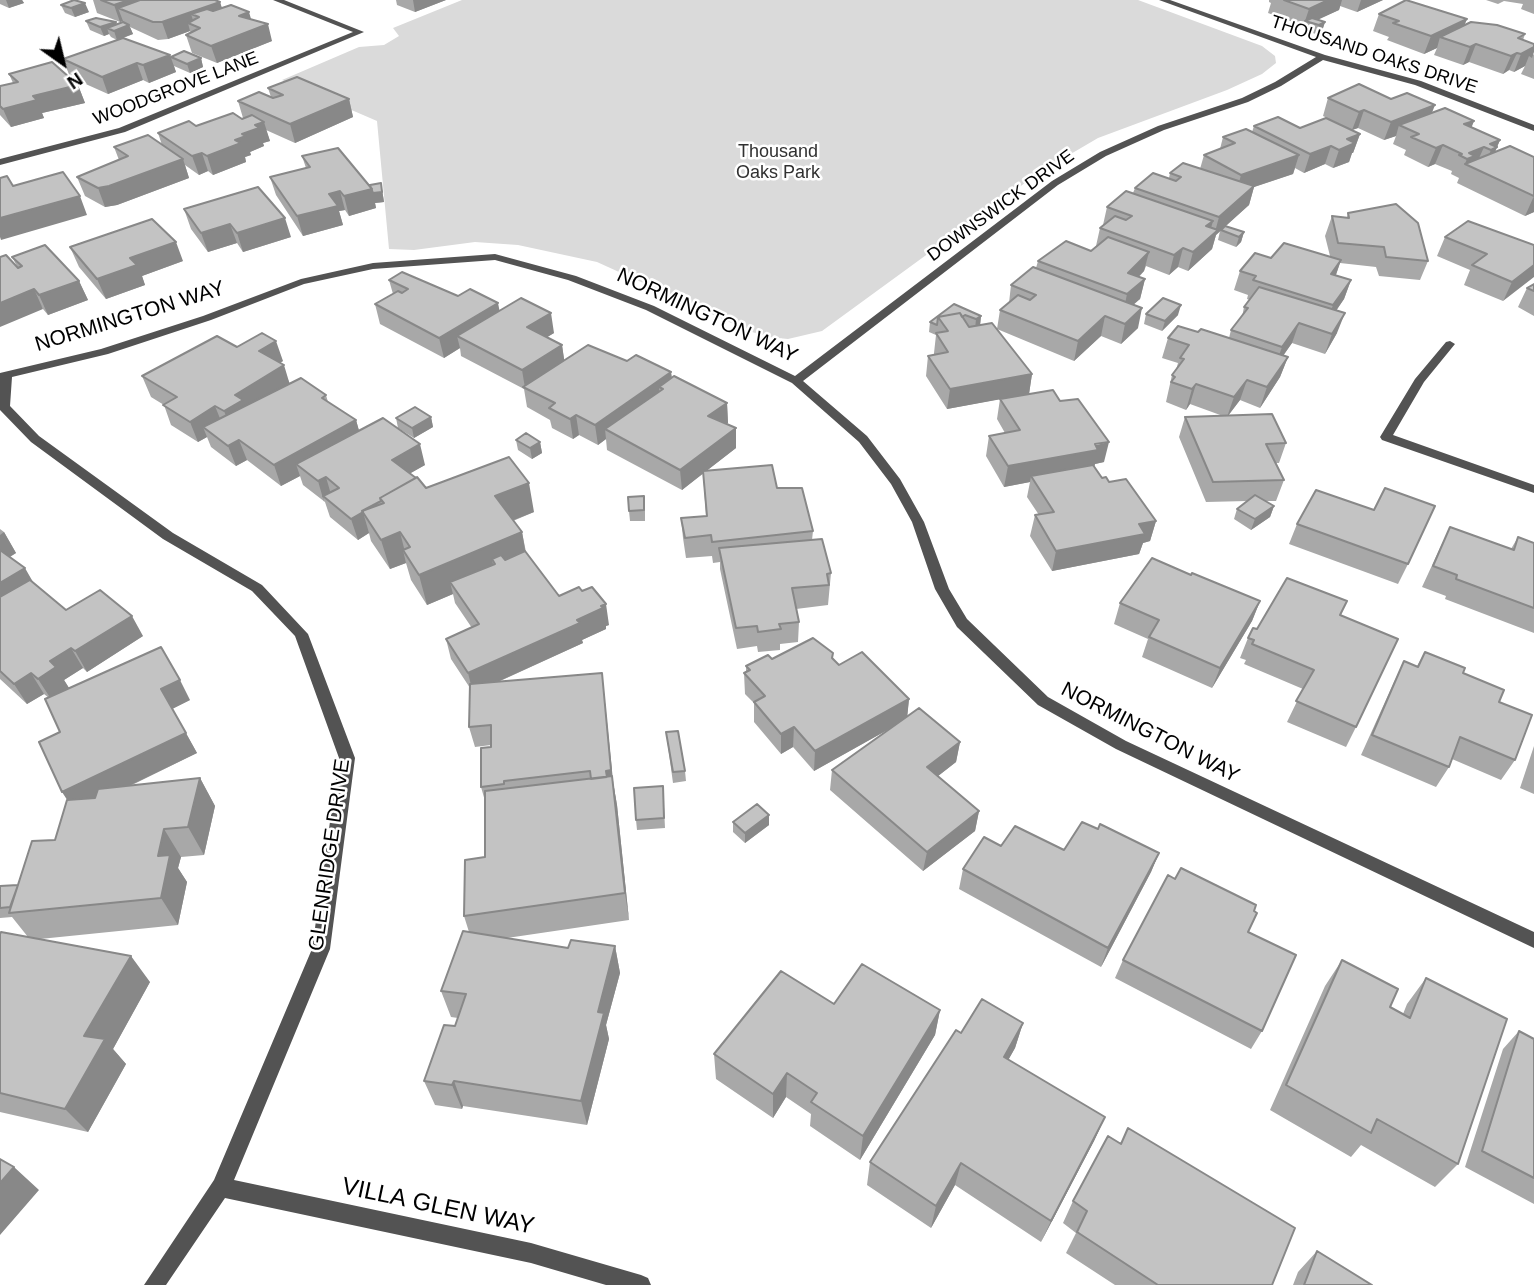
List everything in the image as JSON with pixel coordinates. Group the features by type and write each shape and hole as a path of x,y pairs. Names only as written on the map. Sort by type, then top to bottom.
{"street":[{"name":"WOODGROVE LANE","path":"0,162 122,130 360,32 276,0"},
{"name":"THOUSAND OAKS DRIVE","path":"1170,1 1322,57 1418,83 1534,128"},
{"name":"DOWNSWICK DRIVE","path":"796,381 1064,177 1103,154 1161,128 1256,94 1322,57"},
{"name":"NORMINGTON WAY","path":"3,376 104,352 207,318 302,282 373,266 495,257 572,278 650,308 796,381 863,439 896,482 918,522 942,589 962,623 1042,701 1121,745 1534,940"},
{"path":"1450,344 1419,381 1386,437 1534,489"},
{"name":"GLENRIDGE DRIVE","path":"3,376 4,407 35,439 168,536 257,588 301,634 347,758 321,949 221,1187 154,1285"},
{"name":"VILLA GLEN WAY","path":"221,1187 531,1253 641,1285"}],"green space":[{"name":"Thousand Oaks Park","path":"462,0 1138,0 1262,46 1275,56 1276,63 1262,74 1227,90 1098,138 1040,172 822,331 788,339 749,331 597,262 518,245 475,242 414,250 389,249 377,121 282,80 359,47 384,45 399,36 393,28"}],"building":[{"path":"74,0 85,3 71,8 61,5"},
{"path":"101,0 129,0 114,5"},
{"path":"140,0 220,2 162,22 153,22 118,8"},
{"path":"1284,0 1328,0 1309,9"},
{"path":"1406,0 1467,19 1431,36 1393,23 1399,21 1379,14"},
{"path":"231,5 249,12 239,16 268,24 211,46 186,35 200,28 188,23 199,17 191,14"},
{"path":"96,18 116,22 100,27 86,21"},
{"path":"1312,18 1325,22 1319,25 1305,21"},
{"path":"123,22 129,25 114,31 107,28"},
{"path":"1471,22 1497,25 1525,34 1518,38 1534,44 1534,47 1511,56 1476,44 1470,47 1440,37"},
{"path":"123,38 170,55 143,65 137,63 102,77 63,59"},
{"path":"184,51 201,58 187,64 171,57"},
{"path":"52,62 78,85 33,96 37,100 3,109 0,106 0,86 18,82 9,74"},
{"path":"297,77 349,99 290,124 238,101 259,92 273,98 283,95 268,88"},
{"path":"1359,84 1391,99 1407,93 1435,105 1391,122 1328,98"},
{"path":"1445,108 1474,121 1464,124 1500,140 1490,144 1497,147 1491,150 1484,147 1469,153 1475,156 1467,159 1443,145 1436,148 1411,137 1419,134 1399,125"},
{"path":"233,113 242,119 252,115 264,122 255,125 259,128 242,134 246,136 235,140 241,143 207,156 202,153 192,156 158,133 189,121 196,126"},
{"path":"1278,117 1300,128 1326,118 1360,134 1347,139 1355,143 1339,150 1331,146 1310,154 1254,126"},
{"path":"1246,129 1299,155 1241,175 1204,155 1235,143 1223,137"},
{"path":"148,135 183,159 98,188 77,177 128,156 114,147"},
{"path":"1510,146 1534,157 1534,196 1465,164"},
{"path":"338,148 372,189 344,196 340,191 329,194 338,206 297,216 270,177 310,167 302,156"},
{"path":"1183,163 1254,186 1219,217 1135,188 1153,173 1176,181 1181,177 1170,173"},
{"path":"63,172 80,196 0,218 0,178 7,176 13,186"},
{"path":"381,183 382,192 373,193 370,185"},
{"path":"258,187 285,218 237,233 230,224 201,233 184,209"},
{"path":"1126,191 1213,221 1206,226 1218,230 1193,252 1183,248 1174,255 1100,228 1115,216 1126,220 1132,216 1107,207"},
{"path":"1396,204 1418,223 1428,261 1386,257 1384,247 1338,243 1332,216 1349,218 1348,213"},
{"path":"152,219 176,242 130,258 137,265 97,279 70,247"},
{"path":"1468,221 1534,245 1534,265 1512,282 1472,265 1487,254 1445,237"},
{"path":"1225,226 1244,232 1239,237 1221,230"},
{"path":"1108,237 1149,252 1128,273 1145,279 1127,294 1038,261 1066,241 1091,251"},
{"path":"1284,243 1341,260 1331,274 1351,280 1333,305 1253,280 1256,276 1240,271 1255,253 1271,258"},
{"path":"45,245 79,281 39,295 34,289 0,303 0,257 6,255 18,268 22,266 12,257"},
{"path":"1033,267 1142,308 1125,324 1105,316 1078,341 1000,310 1018,295 1030,300 1036,295 1011,285"},
{"path":"402,272 458,296 470,289 498,303 439,338 375,304 398,291 402,293 408,289 389,280"},
{"path":"1259,287 1345,313 1332,334 1299,323 1282,347 1231,330 1248,308 1244,307"},
{"path":"521,298 551,313 527,327 562,345 522,370 457,336"},
{"path":"1163,298 1181,305 1165,321 1146,314"},
{"path":"954,304 981,316 976,319 965,315 962,317 960,313 938,317 937,325 930,322"},
{"path":"960,313 969,327 992,323 1032,374 950,389 928,356 948,352 936,333 948,331 938,317"},
{"path":"1178,326 1198,332 1201,329 1288,357 1267,387 1247,380 1234,397 1196,384 1192,389 1171,382 1175,377 1172,375 1184,359 1180,358 1189,345 1168,338"},
{"path":"262,333 276,341 259,351 284,365 235,395 243,400 224,411 215,406 190,422 163,405 177,397 142,376 217,336 237,347"},
{"path":"588,345 627,361 636,355 671,372 595,425 576,415 570,419 549,408 555,403 523,387"},
{"path":"674,376 727,403 708,416 736,428 680,470 605,429 663,389 659,387"},
{"path":"301,378 326,395 322,398 356,420 274,465 239,440 228,446 203,427"},
{"path":"1053,390 1060,401 1078,399 1109,442 1095,444 1098,450 1008,466 989,436 1020,430 1000,399"},
{"path":"415,407 431,417 412,428 396,418"},
{"path":"1272,414 1286,443 1266,444 1284,480 1213,482 1185,417"},
{"path":"383,418 420,444 392,460 416,478 380,498 381,501 351,519 323,496 339,488 326,477 318,481 296,464"},
{"path":"526,433 540,442 530,448 516,440"},
{"path":"509,457 529,483 495,496 522,532 419,575 403,550 410,547 400,532 381,540 362,511 384,503 380,498 417,477 426,488"},
{"path":"772,465 777,488 802,488 813,531 712,542 711,535 685,538 681,518 707,516 703,471"},
{"path":"1093,465 1102,478 1106,477 1109,482 1126,479 1156,521 1139,524 1145,534 1056,551 1035,515 1054,512 1031,476"},
{"path":"1385,488 1435,506 1408,564 1297,524 1316,490 1374,510"},
{"path":"1255,495 1274,506 1255,519 1237,509"},
{"path":"644,496 644,510 629,511 628,497"},
{"path":"1450,527 1514,550 1518,537 1534,543 1534,608 1456,579 1457,575 1433,566"},
{"path":"822,539 831,573 827,574 829,585 792,588 799,622 779,624 781,629 758,632 757,626 736,628 719,548"},
{"path":"0,550 25,568 0,583"},
{"path":"525,551 559,596 579,587 582,591 592,587 606,604 577,620 580,623 468,673 446,639 479,624 450,582 495,564 492,559 501,555 505,560"},
{"path":"1152,558 1260,601 1220,668 1149,637 1159,620 1120,603"},
{"path":"1287,578 1347,601 1340,615 1398,639 1356,727 1296,701 1314,670 1252,644 1254,640 1248,638 1253,628 1257,629"},
{"path":"30,580 66,610 100,590 132,616 75,651 71,648 50,661 56,667 38,679 31,673 14,684 0,671 0,597"},
{"path":"813,638 833,653 832,658 839,665 862,652 909,699 815,751 794,727 781,734 754,702 765,696 744,673 750,670 746,666 768,655 772,659"},
{"path":"161,647 180,680 161,689 186,733 62,792 39,742 60,732 45,699"},
{"path":"1425,652 1465,668 1463,673 1504,690 1499,702 1532,715 1515,760 1460,737 1449,767 1372,735 1404,661 1418,667"},
{"path":"602,673 611,770 606,771 607,777 591,779 590,771 504,781 504,784 481,787 481,748 491,747 491,725 469,727 470,684"},
{"path":"919,708 960,742 927,767 979,811 927,852 832,770"},
{"path":"678,731 685,771 673,772 666,732"},
{"path":"612,776 625,893 464,916 465,860 485,857 485,791"},
{"path":"200,778 188,827 164,829 158,856 170,855 161,898 9,913 32,841 55,840 67,800 95,798 98,789"},
{"path":"663,786 664,818 636,820 634,788"},
{"path":"757,804 769,815 745,833 733,822"},
{"path":"1082,822 1098,829 1100,824 1159,853 1108,948 963,869 984,837 1001,846 1015,826 1064,850"},
{"path":"1181,868 1256,905 1254,911 1257,913 1248,932 1296,955 1262,1031 1123,960 1168,875 1175,879"},
{"path":"18,885 10,907 0,908 0,886"},
{"path":"463,931 568,948 571,940 615,946 598,1012 604,1013 581,1101 454,1081 452,1085 424,1081 444,1025 455,1026 466,994 441,991"},
{"path":"1,932 131,956 84,1036 105,1039 65,1109 0,1093"},
{"path":"1342,960 1398,989 1390,1007 1410,1018 1426,978 1507,1019 1458,1164 1377,1119 1371,1133 1286,1085"},
{"path":"862,964 940,1010 863,1136 811,1102 817,1093 787,1073 773,1094 714,1054 781,971 834,1004"},
{"path":"982,999 1023,1023 1004,1057 1105,1117 1051,1221 961,1163 936,1206 870,1162 956,1030 961,1033"},
{"path":"1519,1031 1534,1039 1534,1178 1482,1151"},
{"path":"1128,1128 1295,1228 1272,1285 1158,1285 1077,1232 1087,1211 1073,1201 1108,1136 1121,1144"},
{"path":"0,1159 14,1167 0,1183"},
{"path":"1317,1251 1372,1285 1304,1285"}]}
